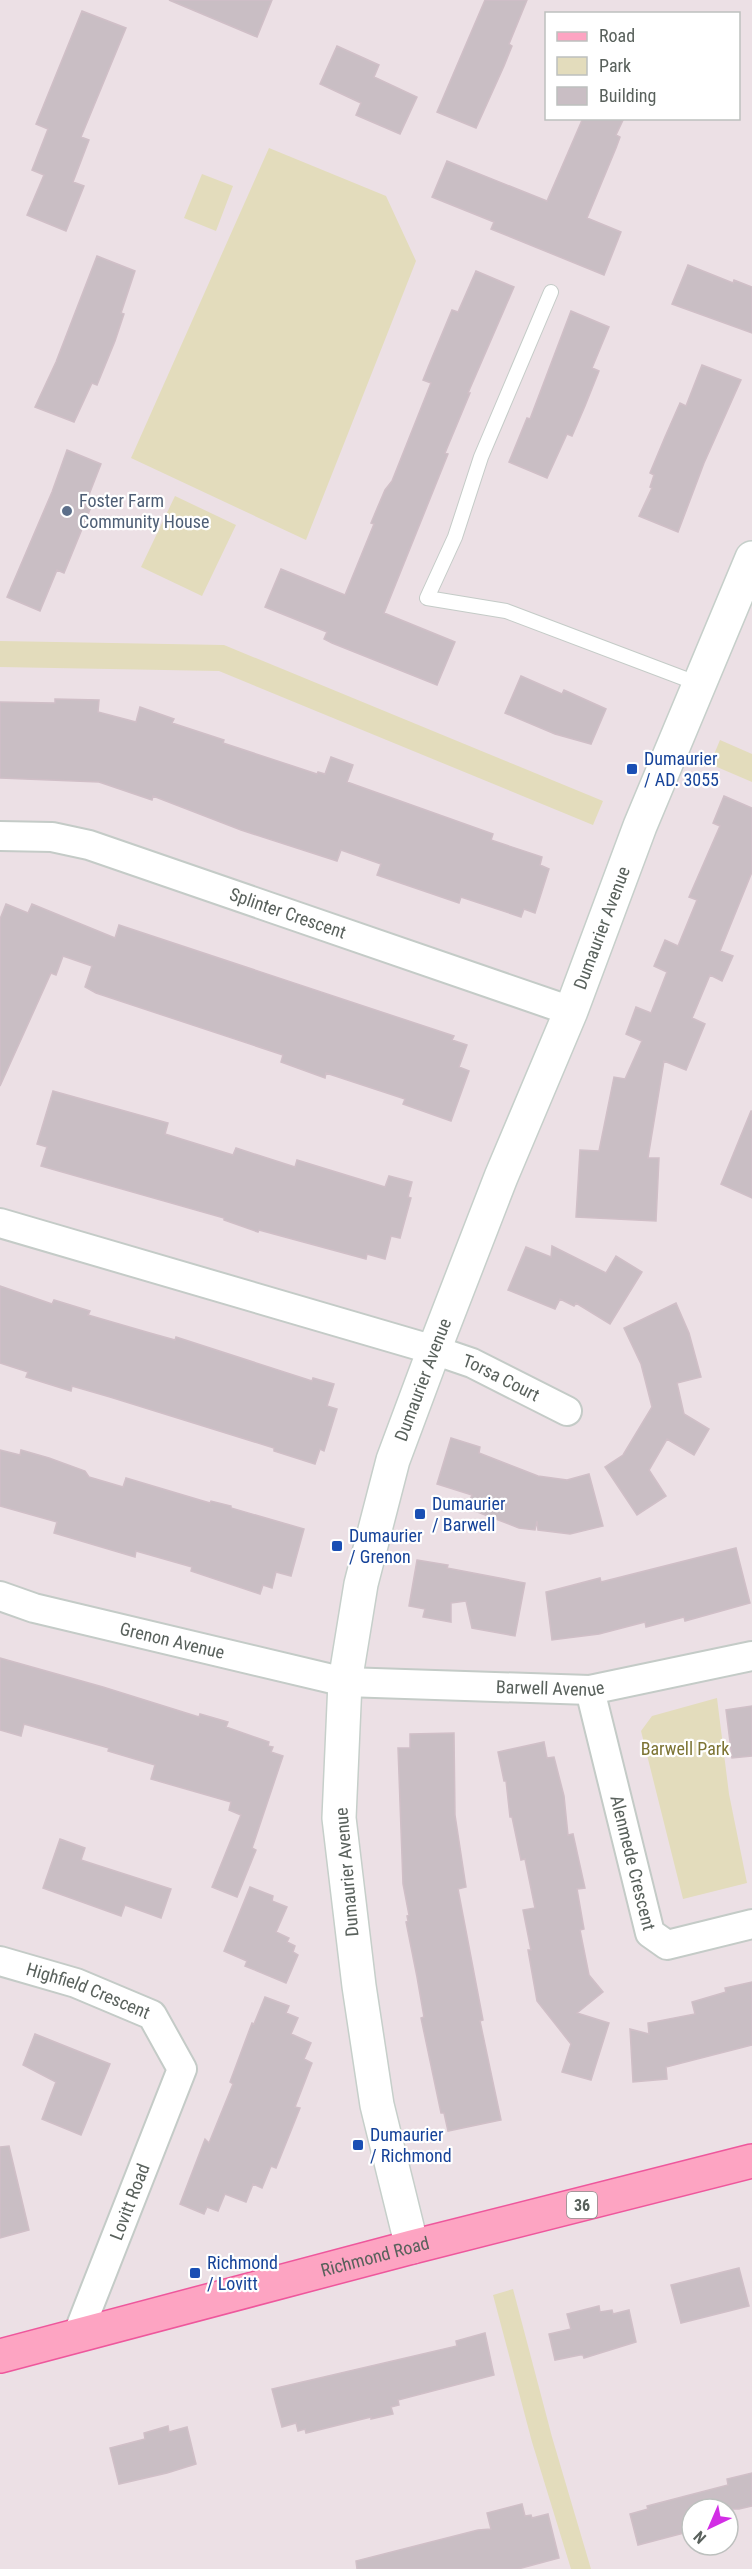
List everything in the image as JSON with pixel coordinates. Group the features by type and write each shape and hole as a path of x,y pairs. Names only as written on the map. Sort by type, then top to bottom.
{"main road":[{"name":"Richmond Road","path":"0,2356 412,2247 752,2162"}],"street":[{"name":"Dumaurier Avenue","path":"412,2247 376,2105 358,1986 339,1818 345,1682 361,1584 393,1460 434,1350 501,1178 571,1011 632,848 752,558"},
{"name":"Splinter Crescent","path":"0,836 52,837 89,845 571,1011"},
{"path":"0,1223 434,1350"},
{"name":"Torsa Court","path":"434,1350 472,1363 567,1411"},
{"name":"Grenon Avenue","path":"0,1596 34,1608 345,1682"},
{"name":"Barwell Avenue","path":"345,1682 590,1690 752,1656"},
{"name":"Alenmede Crescent","path":"590,1690 650,1933 667,1945 752,1924"},
{"name":"Highfield Crescent","path":"0,1961 76,1983 152,2015 182,2069"},
{"name":"Lovitt Road","path":"77,2336 182,2069"}],"lane":[{"path":"551,292 482,457 455,537 427,598 506,611 699,684"}],"green space":[{"path":"269,148 386,196 416,261 306,540 131,458"},
{"path":"202,174 233,186 216,231 184,218"},
{"path":"175,496 236,525 202,596 141,567"},
{"path":"0,641 224,645 603,801 593,825 219,671 0,667"},
{"path":"720,740 752,754 752,782 710,764"},
{"name":"Barwell Park","path":"717,1698 729,1794 747,1883 683,1899 641,1731 652,1716"},
{"path":"513,2289 552,2437 591,2569 571,2569 532,2442 493,2295"}],"building":[{"path":"169,0 272,0 257,37"},
{"path":"485,0 527,0 509,44 512,46 476,128 437,112"},
{"path":"82,11 126,28 81,137 89,140 73,182 84,186 66,231 27,215 44,175 32,170 48,129 36,124"},
{"path":"337,46 379,65 374,77 417,97 400,134 356,115 361,103 320,84"},
{"path":"582,120 623,120 616,135 620,137 616,148 587,218 621,232 604,275 491,229 494,222 432,197 447,161 547,201"},
{"path":"97,256 135,271 121,313 124,314 115,341 97,385 92,383 74,422 35,407 56,362"},
{"path":"688,265 733,283 734,280 752,287 752,333 672,304"},
{"path":"476,271 514,287 468,393 470,393 445,453 448,454 384,613 455,642 437,685 332,643 324,639 327,632 265,607 281,569 345,595 374,524 371,523 385,490 392,481 431,383 423,380 429,365 452,310 458,312"},
{"path":"571,311 609,327 592,368 599,371 585,406 572,436 567,434 547,478 509,462 527,418 530,419"},
{"path":"702,365 741,380 704,463 678,532 639,516 652,488 650,487 654,475 650,473 665,437 680,403 686,406"},
{"path":"67,450 101,464 85,505 91,507 64,573 57,570 40,611 7,597 52,492"},
{"path":"521,676 562,694 564,690 606,709 591,744 555,734 505,713"},
{"path":"55,699 99,700 98,712 136,722 140,707 174,719 172,723 224,740 223,743 317,774 318,772 325,774 331,757 353,765 347,782 493,834 491,840 542,857 540,865 549,869 535,913 524,909 521,917 461,897 459,903 377,875 381,864 341,850 337,861 241,830 153,796 152,800 99,782 0,778 0,702 55,703"},
{"path":"724,796 752,808 752,872 720,951 733,956 722,981 710,975 692,1018 705,1024 686,1070 664,1061 648,1158 659,1158 656,1221 576,1217 580,1150 599,1151 614,1077 625,1079 642,1041 626,1034 636,1007 651,1013 667,972 654,966 665,940 678,946 697,900 689,897 720,826 713,823"},
{"path":"6,904 28,913 32,904 115,938 119,925 454,1036 452,1040 467,1045 459,1067 469,1071 451,1121 403,1104 405,1099 326,1073 325,1078 281,1062 283,1055 96,993 85,987 92,966 63,956 56,975 51,973 0,1086 0,919"},
{"path":"53,1091 168,1123 165,1134 233,1155 236,1148 295,1167 297,1160 385,1187 389,1176 412,1182 408,1197 411,1198 400,1238 391,1236 385,1259 367,1254 366,1259 259,1230 258,1232 224,1220 224,1218 41,1166 47,1147 37,1144"},
{"path":"752,1111 752,1198 721,1184"},
{"path":"552,1246 606,1273 616,1256 642,1272 610,1324 576,1303 574,1306 560,1299 555,1309 508,1290 526,1247 551,1257"},
{"path":"0,1286 52,1304 54,1300 90,1311 88,1315 150,1333 175,1340 176,1337 312,1381 313,1378 334,1384 327,1406 337,1409 324,1451 320,1449 315,1464 274,1451 274,1448 110,1397 72,1386 71,1391 26,1377 28,1372 0,1363"},
{"path":"676,1303 689,1333 701,1377 677,1383 684,1414 709,1429 694,1455 667,1439 649,1470 666,1496 637,1515 605,1467 623,1455 652,1407 641,1364 624,1328"},
{"path":"451,1438 480,1447 479,1453 538,1476 567,1480 589,1474 603,1526 570,1534 538,1530 537,1521 535,1530 519,1528 467,1508 472,1495 437,1484"},
{"path":"0,1450 20,1455 21,1450 85,1471 89,1477 123,1487 126,1478 210,1503 211,1501 231,1506 231,1508 304,1529 291,1576 276,1572 272,1588 263,1585 260,1594 191,1571 192,1567 136,1551 135,1557 54,1533 57,1522 0,1506"},
{"path":"736,1548 750,1603 685,1621 684,1617 646,1627 645,1622 599,1634 552,1640 546,1592 600,1578 601,1582"},
{"path":"417,1560 525,1583 515,1636 472,1628 466,1601 451,1603 451,1622 423,1617 425,1609 409,1606"},
{"path":"0,1658 199,1717 200,1714 228,1722 226,1727 269,1742 268,1746 273,1747 271,1752 283,1756 252,1848 256,1850 237,1897 212,1887 241,1815 229,1810 231,1802 151,1779 155,1765 108,1751 109,1748 24,1724 21,1736 0,1730"},
{"path":"752,1706 752,1756 732,1758 726,1710"},
{"path":"454,1733 455,1815 466,1887 458,1889 483,2020 480,2021 501,2120 448,2131 444,2113 441,2113 421,2018 424,2017 406,1922 409,1915 403,1884 398,1748 410,1748 410,1734"},
{"path":"544,1742 547,1758 554,1757 564,1796 568,1835 573,1834 585,1888 577,1889 584,1929 580,1930 589,1975 603,1992 577,2013 609,2023 591,2080 562,2072 571,2044 537,2001 528,1950 531,1950 523,1910 535,1908 525,1859 521,1860 512,1817 510,1817 506,1781 504,1781 498,1752"},
{"path":"60,1839 85,1848 81,1860 171,1889 161,1918 125,1905 121,1916 43,1888"},
{"path":"250,1887 273,1896 272,1901 287,1907 276,1932 289,1938 287,1942 295,1946 293,1952 298,1955 286,1983 245,1966 247,1961 224,1951"},
{"path":"752,1982 752,2045 666,2067 667,2079 633,2082 630,2029 649,2034 648,2023 695,2014 692,2002 726,1992 725,1988"},
{"path":"265,1997 289,2006 286,2013 298,2018 291,2034 311,2043 304,2059 312,2063 295,2107 300,2108 276,2168 271,2166 262,2188 253,2184 246,2202 225,2194 218,2211 207,2207 204,2214 180,2204 205,2139 209,2143 233,2084 230,2082 252,2023 254,2024"},
{"path":"35,2034 110,2064 81,2135 42,2119 56,2082 23,2065"},
{"path":"9,2146 29,2230 0,2238 0,2147"},
{"path":"739,2268 749,2306 681,2323 671,2285"},
{"path":"599,2306 600,2312 612,2310 613,2314 629,2310 636,2342 584,2358 580,2355 555,2360 549,2334 571,2329 567,2314"},
{"path":"485,2333 494,2375 398,2400 399,2405 391,2407 393,2414 306,2433 305,2429 298,2431 296,2423 282,2427 272,2389 457,2346 456,2341"},
{"path":"168,2426 169,2432 187,2427 196,2464 119,2484 110,2448 145,2439 144,2433"},
{"path":"752,2473 752,2506 740,2509 740,2497 682,2497 728,2485 727,2479"},
{"path":"680,2497 680,2534 638,2545 630,2514 648,2509 647,2506"},
{"path":"522,2504 525,2516 531,2515 532,2518 548,2514 559,2558 518,2569 357,2569 356,2561 478,2530 491,2529 487,2513"}],"place":[{"name":"Foster Farm Community House","path":"67,511"},
{"name":"Dumaurier / AD. 3055","path":"632,769"},
{"name":"Dumaurier / Barwell","path":"420,1514"},
{"name":"Dumaurier / Grenon","path":"337,1546"},
{"name":"Dumaurier / Richmond","path":"358,2145"},
{"name":"Richmond / Lovitt","path":"195,2273"}]}
